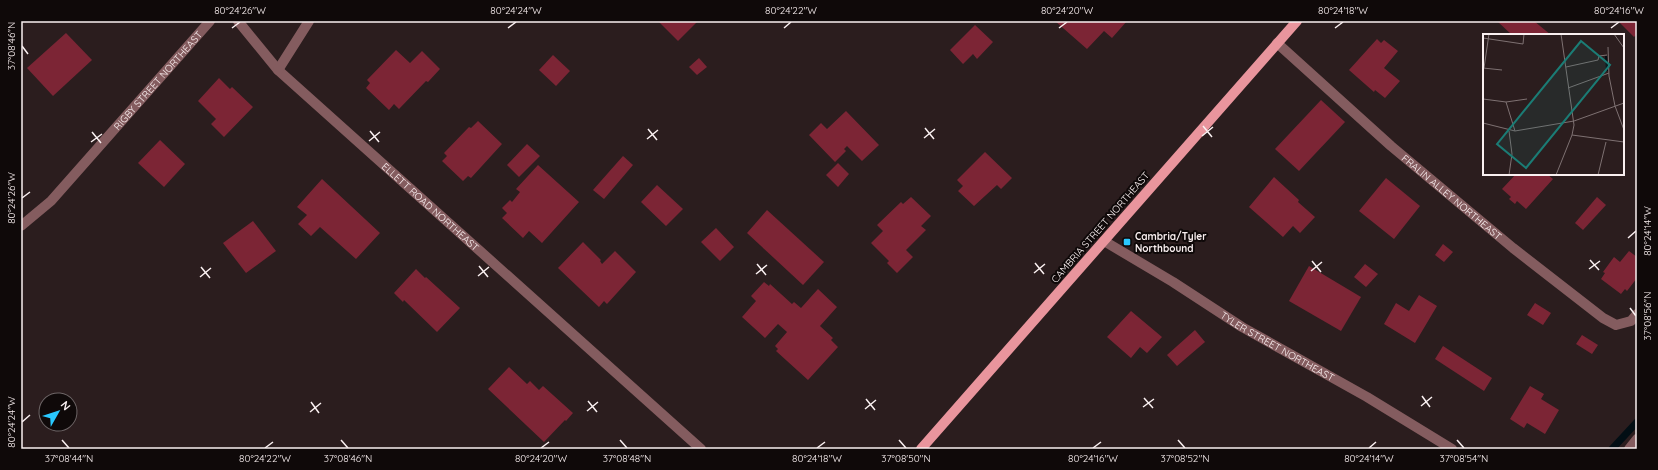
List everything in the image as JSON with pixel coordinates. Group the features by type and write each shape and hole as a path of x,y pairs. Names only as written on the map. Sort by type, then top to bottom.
{"main road":[{"name":"CAMBRIA STREET NORTHEAST","path":"921,449 1296,21"}],"street":[{"name":"RIGBY STREET NORTHEAST","path":"21,226 29,221 51,201 210,21"},
{"name":"ELLETT ROAD NORTHEAST","path":"238,21 278,70 701,449"},
{"path":"278,70 309,21"},
{"name":"FRALIN ALLEY NORTHEAST","path":"1277,43 1391,146 1513,248 1603,318 1616,325 1630,321 1637,314"},
{"name":"TYLER STREET NORTHEAST","path":"1104,241 1173,282 1242,327 1360,394 1452,449"},
{"path":"1628,449 1637,439"}],"building":[{"path":"658,21 698,21 678,41"},
{"path":"1055,21 1127,21 1112,38 1104,31 1087,49"},
{"path":"1497,21 1534,21 1550,34 1511,34"},
{"path":"1618,21 1637,21 1637,34 1634,37"},
{"path":"975,25 993,42 977,59 973,54 963,64 950,50"},
{"path":"66,33 92,60 53,96 27,68"},
{"path":"1377,39 1381,43 1384,40 1398,51 1384,68 1400,81 1385,98 1375,90 1374,92 1349,70"},
{"path":"396,50 410,63 422,51 440,69 399,109 394,104 389,110 366,88 370,83 367,80"},
{"path":"553,55 570,71 556,86 539,70"},
{"path":"699,58 707,67 697,75 689,67"},
{"path":"219,78 230,89 232,87 253,107 224,137 211,124 216,119 198,101"},
{"path":"1321,100 1345,122 1299,171 1275,149"},
{"path":"846,111 879,145 862,161 847,146 844,149 846,151 835,162 809,135 821,123 827,129"},
{"path":"478,121 502,144 471,178 468,176 463,181 442,161 447,156 444,153 469,127 471,128"},
{"path":"160,140 185,164 164,187 138,163"},
{"path":"527,144 540,156 519,177 507,165"},
{"path":"985,152 1012,178 1001,189 997,185 974,206 958,191 963,186 957,180"},
{"path":"623,156 633,165 604,199 593,190"},
{"path":"838,163 849,174 838,187 826,175"},
{"path":"538,165 579,202 542,243 529,231 523,238 502,218 507,213 502,208 510,200 512,202 520,192 516,189"},
{"path":"1515,175 1548,175 1553,179 1526,209 1517,201 1515,204 1509,199 1511,197 1502,189"},
{"path":"1274,177 1315,217 1300,233 1293,226 1283,237 1249,207"},
{"path":"1386,178 1420,206 1394,239 1359,211"},
{"path":"322,179 380,233 356,259 320,227 311,236 298,224 307,215 297,207"},
{"path":"657,185 683,209 666,226 641,202"},
{"path":"911,197 931,216 921,226 926,230 906,250 913,257 897,273 887,263 889,261 871,243 883,231 877,225 901,202 903,204"},
{"path":"1597,197 1606,205 1583,230 1575,223"},
{"path":"767,210 824,262 803,285 747,233"},
{"path":"253,221 276,251 246,273 223,243"},
{"path":"716,228 734,247 720,261 701,242"},
{"path":"583,242 601,260 600,261 602,264 615,251 636,272 607,304 604,301 599,307 558,268"},
{"path":"1443,244 1453,252 1444,262 1435,255"},
{"path":"1629,251 1637,257 1637,278 1627,291 1625,289 1621,294 1601,279 1605,273 1603,272 1614,257 1620,262"},
{"path":"1365,264 1378,274 1366,287 1354,277"},
{"path":"1309,266 1361,297 1341,331 1289,301"},
{"path":"416,269 460,308 437,332 404,300 403,302 394,293"},
{"path":"764,282 769,286 770,284 792,304 794,302 801,308 818,289 837,307 820,326 833,338 831,340 838,347 808,380 776,351 778,349 775,346 787,332 778,324 765,338 742,317 756,301 751,296"},
{"path":"1419,295 1437,306 1415,343 1384,324 1396,303 1409,311"},
{"path":"1535,303 1551,313 1543,325 1527,315"},
{"path":"1131,311 1162,337 1147,353 1140,347 1131,358 1107,337"},
{"path":"1195,330 1205,342 1177,366 1167,355"},
{"path":"1582,335 1598,345 1592,354 1576,344"},
{"path":"1443,346 1492,378 1484,391 1435,359"},
{"path":"509,367 527,384 530,381 539,390 543,386 573,413 544,442 488,389"},
{"path":"1530,386 1544,394 1541,399 1559,410 1545,434 1527,423 1524,428 1510,419"}],"waterway":[{"path":"1612,449 1637,422"}],"place":[{"name":"Cambria/Tyler Northbound","path":"1127,242"}]}
